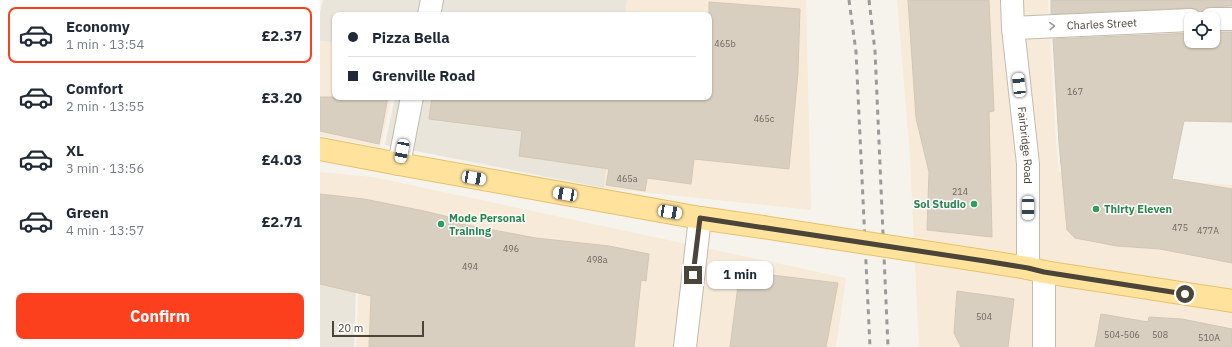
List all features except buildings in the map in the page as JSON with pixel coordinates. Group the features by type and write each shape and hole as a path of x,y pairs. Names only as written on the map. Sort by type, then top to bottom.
{"main road":[{"path":"320,149 700,218 971,259 1232,301"}],"street":[{"path":"430,12 432,0"},
{"name":"Fairbridge Road","path":"1012,0 1013,28 1028,164 1036,270 1044,347"},
{"path":"1220,19 1232,18"},
{"name":"Charles Street","path":"1013,28 1184,20"},
{"path":"399,164 411,100"},
{"path":"685,347 700,218"}],"shaded area":[{"path":"323,0 627,0 626,12 332,12 332,43 320,41 320,12"},
{"path":"627,0 806,0 811,210 604,188 615,100 712,100 712,12 626,12"},
{"path":"897,0 1048,0 1059,172 1232,185 1232,347 919,347 910,156"},
{"path":"320,41 332,43 332,100 391,100 380,147 320,136"},
{"path":"394,100 615,100 604,188 385,145"},
{"path":"320,172 373,177 846,278 836,347 356,347 359,284 320,278"},
{"path":"320,281 356,286 354,347 320,347"}],"railway":[{"path":"849,0 856,52 870,347"},
{"path":"869,0 875,51 888,347"}],"place":[{"name":"Sol Studio","path":"974,204"},
{"name":"Thirty Eleven","path":"1096,209"},
{"name":"Mode Personal Training","path":"441,224"}],"route":[{"path":"693,275 700,218 985,261 1044,272 1185,294"}]}
